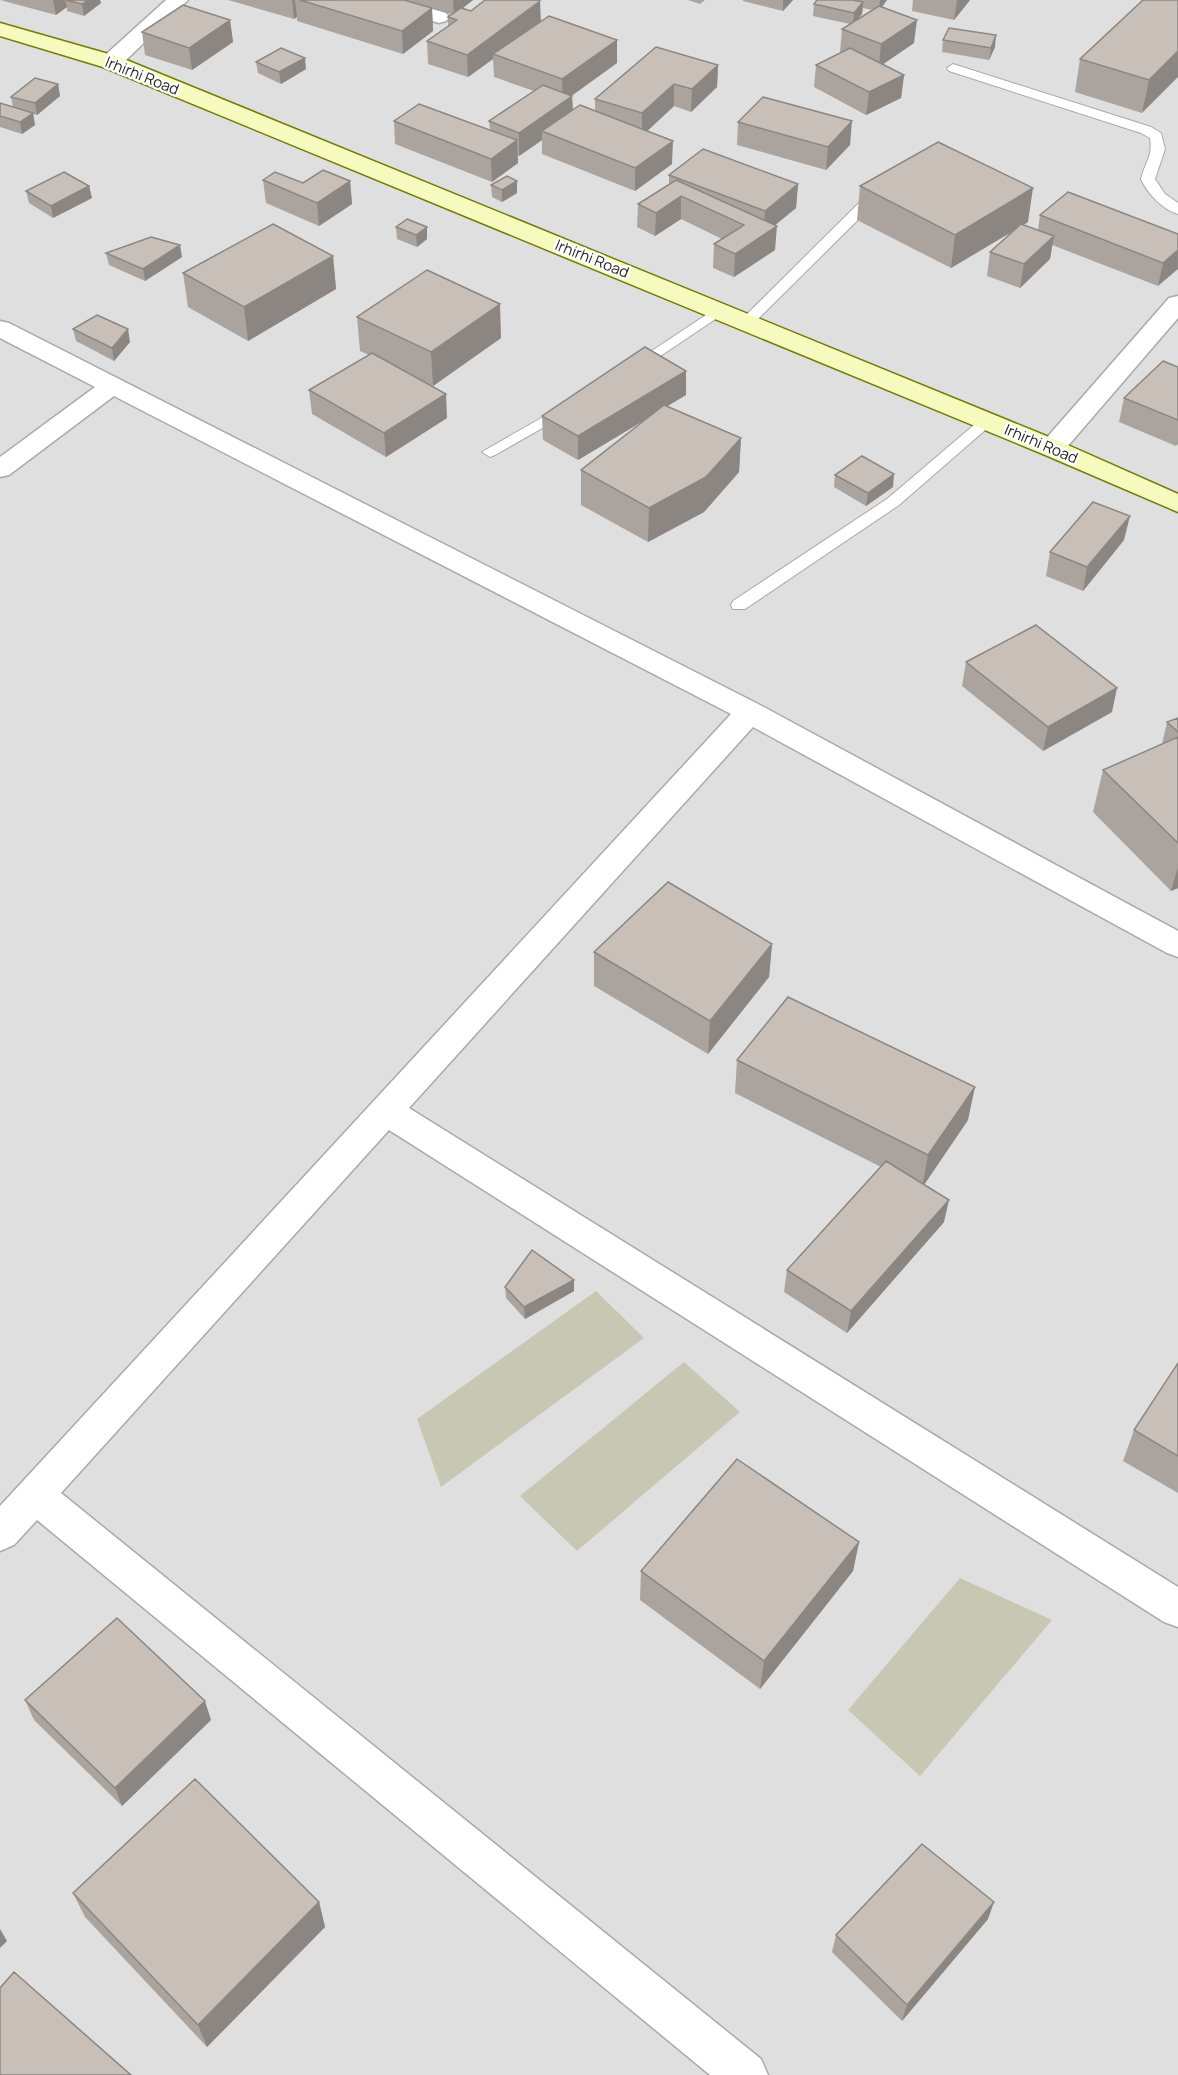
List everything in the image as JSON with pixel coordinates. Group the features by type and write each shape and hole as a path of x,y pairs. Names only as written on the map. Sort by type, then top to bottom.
{"street":[{"path":"111,62 178,0"},
{"path":"382,0 439,17"},
{"name":"Irhirhi Road","path":"0,29 111,62 1052,448 1178,504"},
{"path":"1052,448 1178,303"},
{"path":"0,328 111,387 574,620 750,712 1178,945"},
{"path":"0,469 111,387"},
{"path":"0,1533 750,712"},
{"path":"386,1111 1178,1609"},
{"path":"35,1495 745,2075"}],"lane":[{"path":"953,68 1146,130 1156,136 1159,150 1148,176 1148,185 1156,195 1178,210"},
{"path":"746,323 890,179"},
{"path":"623,374 718,311"},
{"path":"489,452 576,403"},
{"path":"739,604 893,502 986,422"}],"shaded area":[{"path":"0,0 1178,0 1178,2075 0,2075"},
{"path":"596,1291 644,1338 441,1487 417,1419"},
{"path":"684,1362 740,1412 577,1551 520,1496"},
{"path":"960,1578 1052,1620 920,1776 848,1710"}],"building":[{"path":"66,0 88,0 82,4"},
{"path":"300,0 404,0 432,8 402,31"},
{"path":"485,0 540,1 467,55 427,41 457,20 448,17 461,8 471,11"},
{"path":"817,0 863,2 854,13 814,4"},
{"path":"1143,0 1178,0 1178,51 1149,80 1080,59"},
{"path":"183,5 230,20 189,48 142,32"},
{"path":"879,6 917,20 881,44 842,29"},
{"path":"549,16 617,40 562,79 493,54"},
{"path":"949,28 996,35 991,48 943,40"},
{"path":"656,47 718,65 692,89 674,84 642,113 595,99"},
{"path":"281,48 305,58 279,72 256,62"},
{"path":"850,48 904,75 869,92 816,65"},
{"path":"35,78 58,84 35,103 11,97"},
{"path":"543,85 572,96 519,133 489,121"},
{"path":"763,97 852,121 828,147 738,122"},
{"path":"0,103 33,113 20,122 0,116"},
{"path":"419,104 517,140 491,159 394,121"},
{"path":"580,105 673,141 635,168 542,131"},
{"path":"938,142 1033,188 955,235 860,186"},
{"path":"703,149 798,184 765,211 669,175"},
{"path":"323,170 350,181 317,203 263,180 275,172 303,183"},
{"path":"64,172 89,186 51,206 26,191"},
{"path":"507,176 517,181 502,190 491,185"},
{"path":"676,180 777,226 735,254 714,244 744,225 681,196 656,213 638,204"},
{"path":"1068,192 1178,234 1178,250 1163,263 1040,215"},
{"path":"407,219 427,227 416,235 396,227"},
{"path":"273,224 333,256 244,307 183,273"},
{"path":"1021,224 1054,236 1024,264 990,252"},
{"path":"151,237 180,245 143,269 106,253"},
{"path":"427,270 500,304 431,352 357,317"},
{"path":"97,315 128,329 112,348 73,329"},
{"path":"645,347 686,371 578,436 542,416"},
{"path":"372,353 446,394 384,433 309,390"},
{"path":"1163,361 1178,367 1178,420 1124,398"},
{"path":"664,405 741,438 706,477 649,508 581,470"},
{"path":"862,456 894,474 868,493 835,475"},
{"path":"1093,502 1130,516 1087,567 1050,552"},
{"path":"1036,625 1117,688 1048,727 966,662"},
{"path":"1178,718 1178,732 1167,722"},
{"path":"1178,737 1178,843 1103,770"},
{"path":"668,882 772,944 710,1021 594,952"},
{"path":"788,997 975,1087 928,1155 737,1060"},
{"path":"886,1161 949,1200 851,1311 787,1270"},
{"path":"532,1250 574,1280 524,1307 505,1287"},
{"path":"1178,1363 1178,1456 1134,1430"},
{"path":"737,1459 859,1542 764,1661 641,1571"},
{"path":"117,1618 205,1701 115,1788 25,1700"},
{"path":"195,1779 319,1902 198,2025 73,1893"},
{"path":"922,1844 994,1902 907,2005 836,1935"},
{"path":"14,1972 131,2075 0,2075 0,1988"}]}
